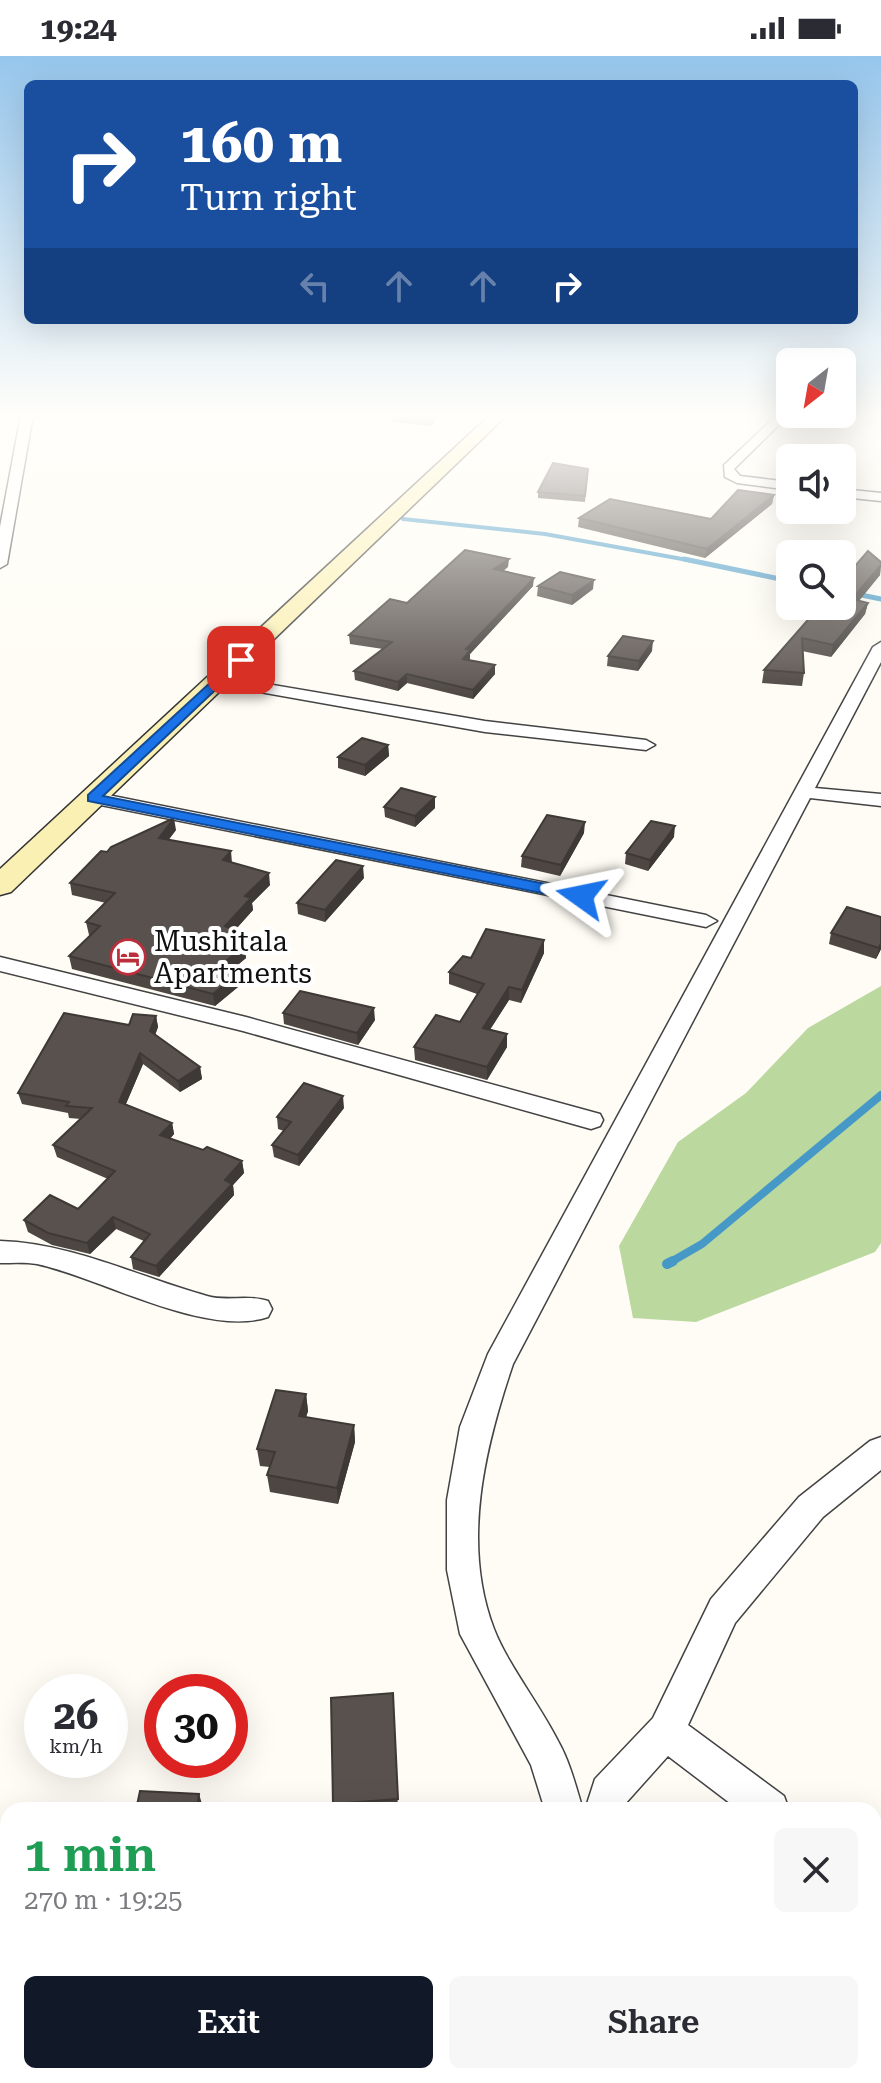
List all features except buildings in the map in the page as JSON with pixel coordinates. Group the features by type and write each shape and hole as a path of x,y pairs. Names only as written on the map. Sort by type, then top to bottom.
{"main road":[{"path":"0,886 400,510"}],"street":[{"path":"0,564 10,510"},
{"path":"561,1802 547,1757 478,1634 464,1570 463,1500 476,1427 499,1363 881,647"},
{"path":"220,681 434,720 542,736 646,745"},
{"path":"802,792 881,800"},
{"path":"93,798 706,921"},
{"path":"0,964 246,1024 591,1120"},
{"path":"0,1252 35,1253 212,1309 258,1309"},
{"path":"606,1802 609,1793 666,1731 723,1611 811,1507 881,1451"},
{"path":"666,1731 759,1802"}],"green space":[{"path":"881,986 881,1243 875,1252 696,1322 633,1318 619,1246 678,1142 746,1093 808,1028"}],"waterway":[{"path":"403,519 545,534 693,561"},
{"path":"684,559 776,578"},
{"path":"856,594 881,599"},
{"path":"669,1263 702,1244 881,1095"},
{"path":"669,1263 673,1261"}],"place":[{"name":"Mushitala Apartments","path":"128,957"}],"route":[{"path":"241,660 93,798 581,896"}]}
